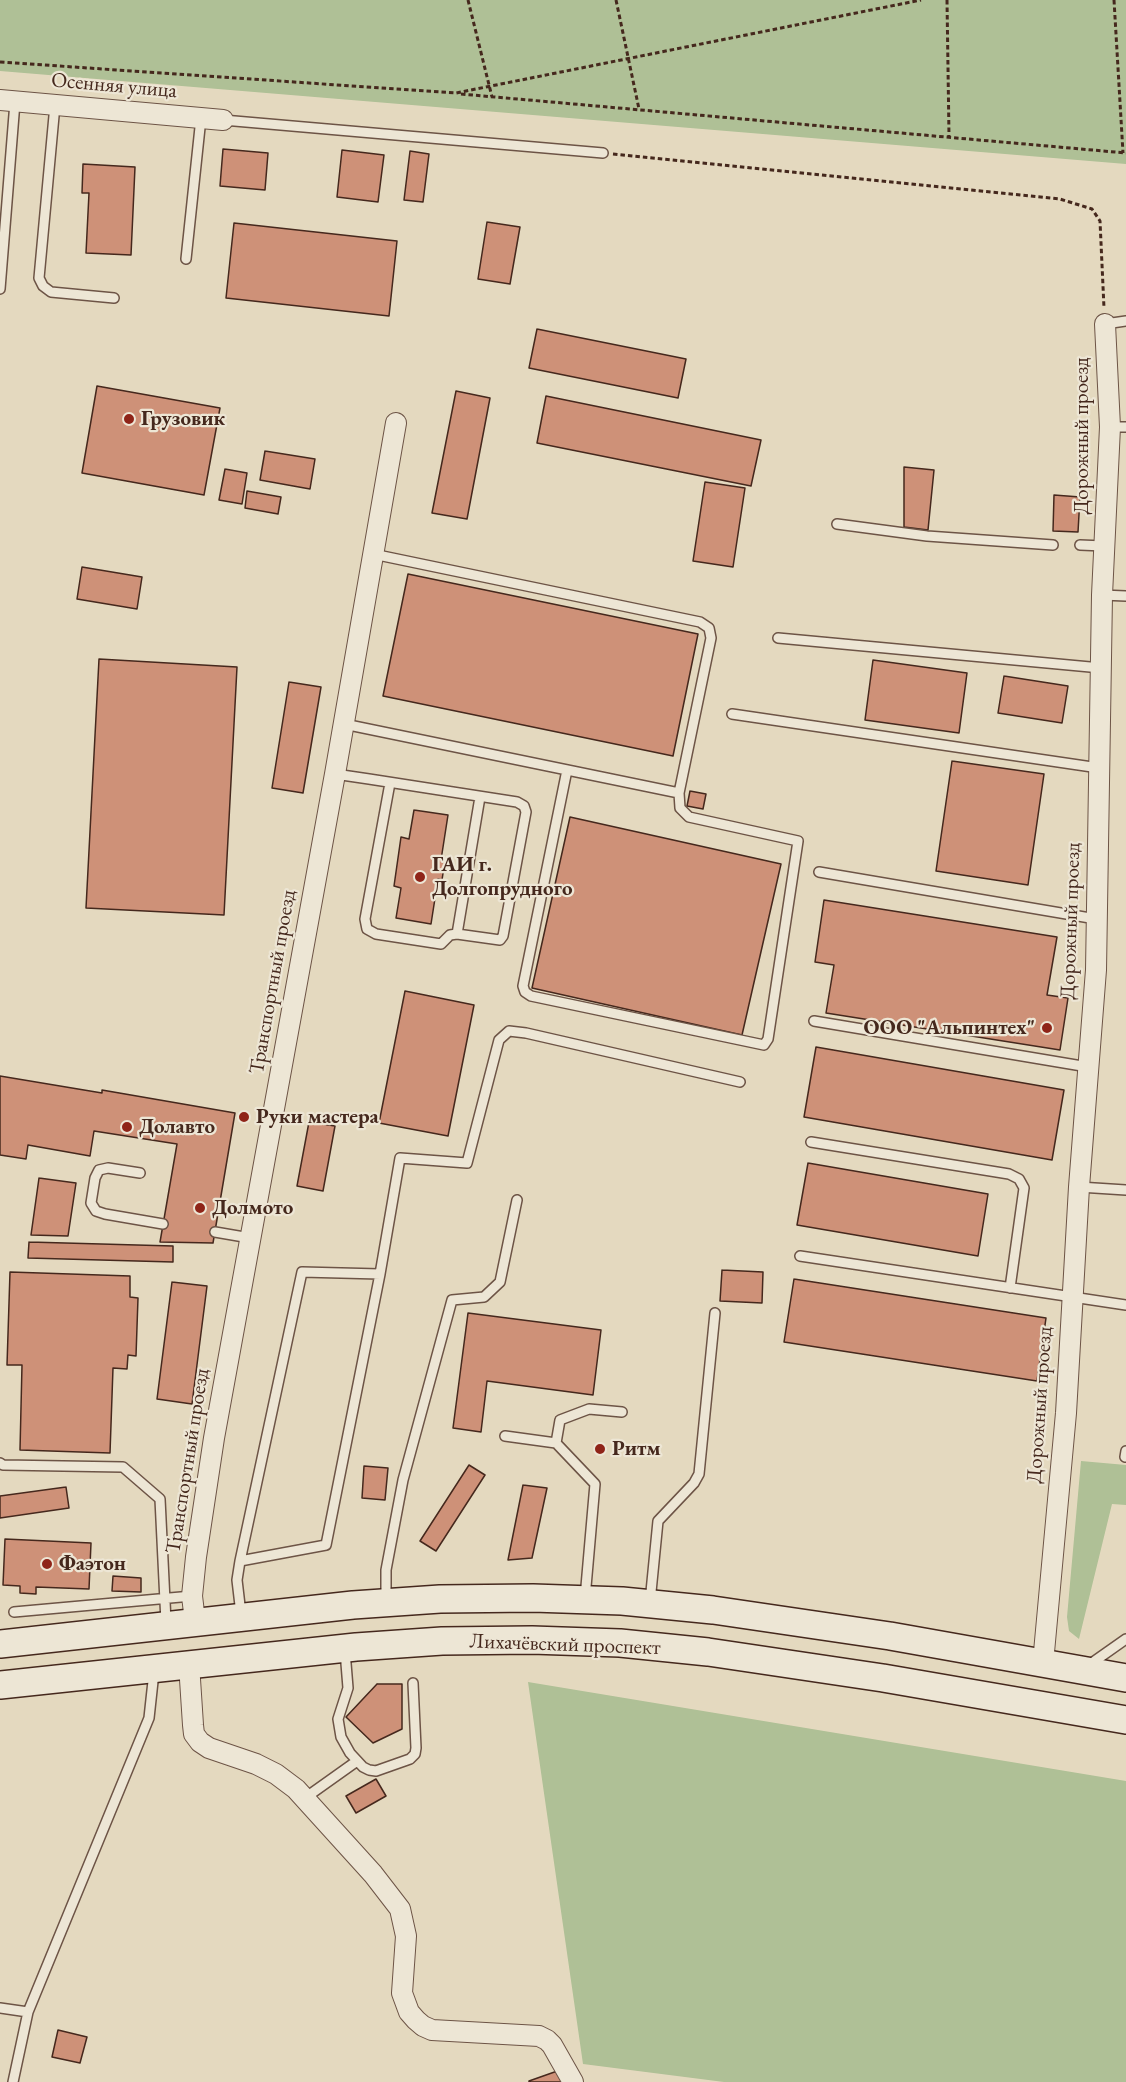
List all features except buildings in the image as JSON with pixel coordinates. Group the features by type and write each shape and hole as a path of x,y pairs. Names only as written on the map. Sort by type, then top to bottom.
{"main road":[{"name":"Лихачёвский проспект","path":"0,1644 166,1611 193,1609 241,1616 440,1599 533,1598 713,1610 812,1624 1126,1678"},
{"name":"Лихачёвский проспект","path":"0,1685 344,1648 442,1641 532,1640 620,1643 708,1652 795,1664 1126,1720"}],"street":[{"name":"Осенняя улица","path":"7,101 223,120"},
{"name":"Дорожный проезд","path":"1042,1663 1065,1413 1079,1187 1096,970 1102,595 1104,546 1118,427 1105,324"},
{"name":"Транспортный проезд","path":"193,1609 196,1557 214,1438 344,724 396,423"},
{"path":"189,1664 193,1725 200,1742 209,1748 256,1764 276,1774 305,1798 373,1874 400,1909 406,1936 402,1993 409,2012 416,2020 432,2030 538,2036 548,2040 552,2045 573,2082"}],"lane":[{"path":"0,289 7,101"},
{"path":"56,105 39,278 43,286 51,292 114,298"},
{"path":"186,259 201,118"},
{"path":"223,120 603,153"},
{"path":"1105,324 1126,321"},
{"path":"837,524 927,536 1053,545"},
{"path":"1080,545 1104,546"},
{"path":"373,554 700,622 709,628 711,638 679,793 680,808 689,817 798,841 768,1040 765,1045 531,996 525,992 523,986 567,770"},
{"path":"1102,595 1126,596"},
{"path":"778,639 1101,668"},
{"path":"732,714 1099,768"},
{"path":"344,724 679,793"},
{"path":"335,774 517,802 524,806 526,812 503,936 500,940 457,934 450,935 441,945 376,934 367,930 365,919 390,783"},
{"path":"457,934 480,796"},
{"path":"819,872 1096,919"},
{"path":"814,1021 1088,1067"},
{"path":"240,1561 326,1545 380,1274 399,1158 467,1163 499,1040 509,1031 526,1033 740,1082"},
{"path":"811,1142 1009,1174 1019,1179 1024,1188 1010,1288"},
{"path":"140,1173 108,1168 99,1170 95,1178 91,1203 96,1211 105,1214 163,1224"},
{"path":"1079,1187 1126,1190"},
{"path":"386,1603 386,1570 403,1480 452,1300 484,1296 500,1282 517,1200"},
{"path":"214,1233 250,1238"},
{"path":"800,1256 1126,1305"},
{"path":"241,1616 237,1580 240,1561 302,1272 380,1274"},
{"path":"650,1604 658,1521 694,1483 699,1474 715,1313"},
{"path":"556,1443 560,1420 589,1409 622,1412"},
{"path":"506,1436 556,1443 595,1484 585,1600"},
{"path":"0,1463 3,1465 123,1467 160,1499 166,1611 14,1612"},
{"path":"1083,1670 1126,1639"},
{"path":"344,1648 348,1688 338,1719 341,1737 357,1761 369,1770 376,1771 411,1759 415,1754 413,1683"},
{"path":"14,2082 28,2012 149,1718 155,1668"},
{"path":"305,1798 357,1761"},
{"path":"0,2008 28,2012"}],"path":[{"path":"468,0 492,97"},
{"path":"616,0 639,109"},
{"path":"456,93 921,0"},
{"path":"947,0 949,136"},
{"path":"0,63 456,93 1125,153 1114,0"},
{"path":"603,153 1060,199 1092,208 1100,221 1105,324"}],"green space":[{"path":"0,0 1126,0 1126,164 0,71"},
{"path":"1081,1461 1126,1465 1126,1505 1112,1504 1079,1639 1069,1631 1067,1617"},
{"path":"528,1682 1126,1781 1126,2082 724,2082 583,2064"}],"place":[{"name":"Грузовик","path":"129,419"},
{"name":"ГАИ г. Долгопрудного","path":"420,877"},
{"name":"ООО \"Альпинтех\"","path":"1047,1028"},
{"name":"Руки мастера","path":"244,1117"},
{"name":"Долавто","path":"127,1127"},
{"name":"Долмото","path":"200,1208"},
{"name":"Ритм","path":"600,1449"},
{"name":"Фаэтон","path":"47,1564"}]}
